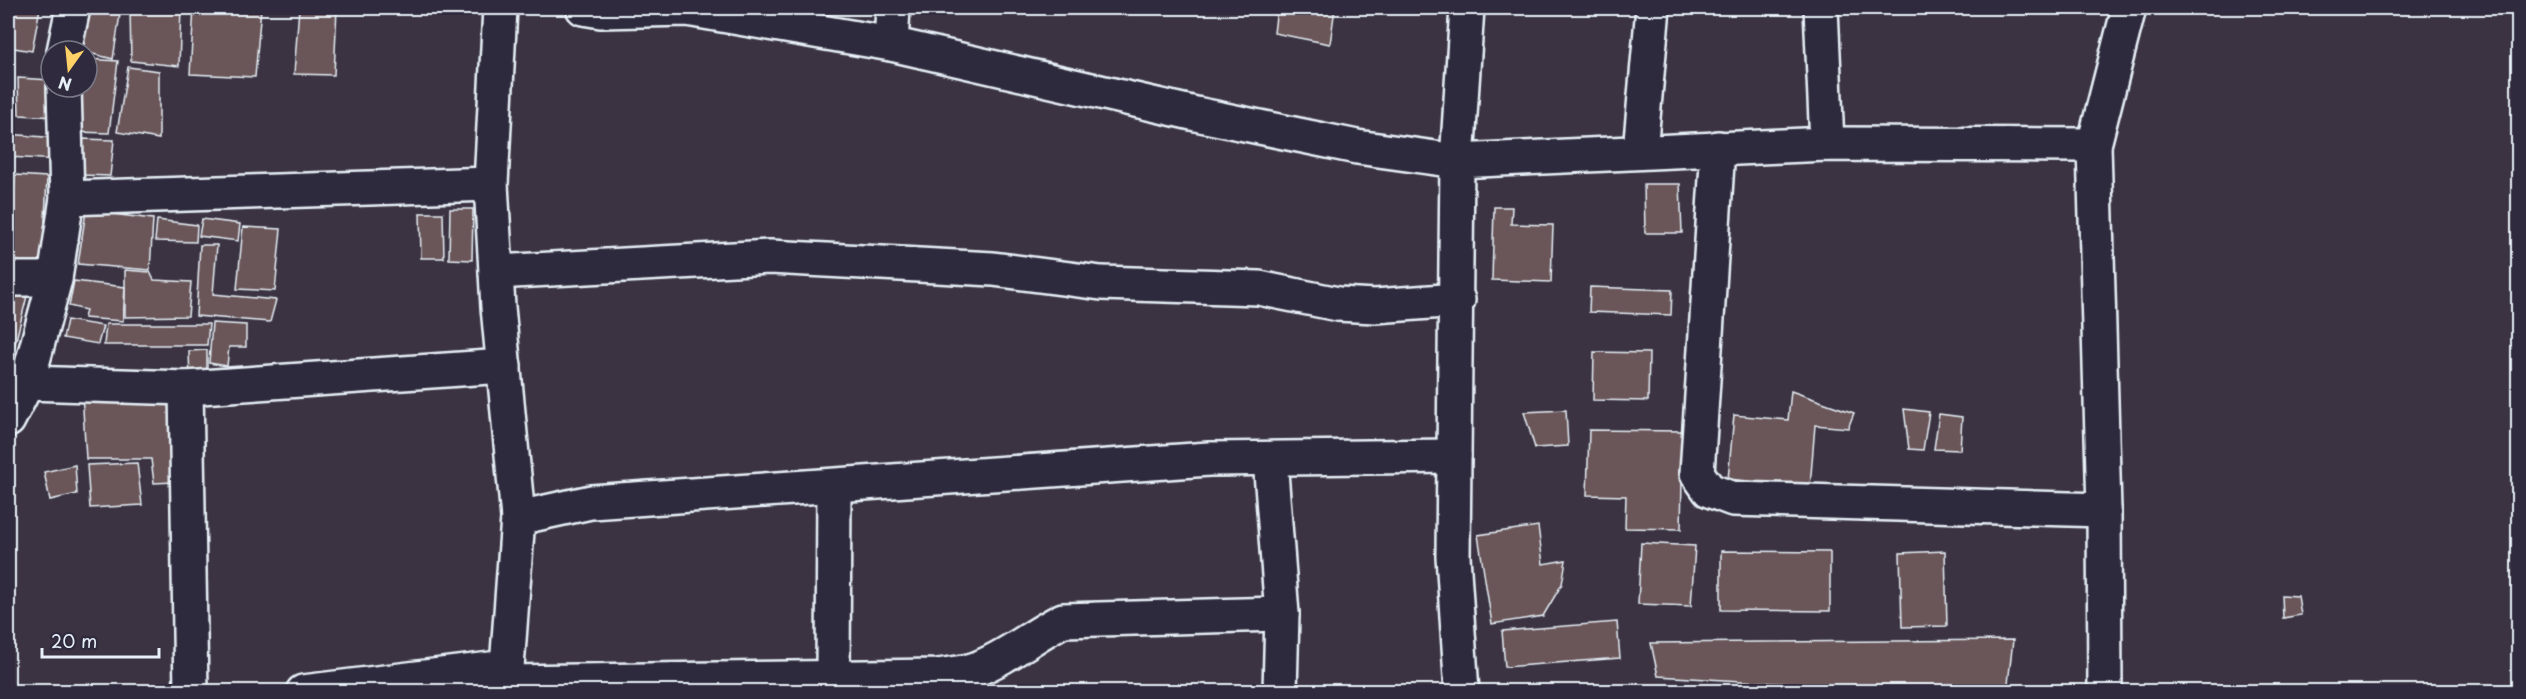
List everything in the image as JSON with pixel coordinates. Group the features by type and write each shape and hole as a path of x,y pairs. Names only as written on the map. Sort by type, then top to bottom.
{"street":[{"path":"67,39 73,8"},
{"path":"500,8 491,184 496,272 518,518 508,680"},
{"path":"583,8 600,12 688,8 891,44 1196,114 1356,147 1457,161 1827,144 2094,144"},
{"path":"891,44 893,8"},
{"path":"1462,692 1454,556 1454,456 1458,300 1457,161 1467,8"},
{"path":"1640,151 1653,8"},
{"path":"1821,8 1827,144"},
{"path":"2105,692 2104,510 2094,144 2129,8"},
{"path":"8,420 27,383 55,279 67,198 64,99"},
{"path":"1718,148 1697,473 1709,489 1733,499 2104,510"},
{"path":"67,198 491,184"},
{"path":"496,272 770,257 993,269 1101,283 1259,288 1338,304 1375,306 1458,300"},
{"path":"8,279 55,279"},
{"path":"27,383 186,388 504,366"},
{"path":"186,388 191,692"},
{"path":"518,518 591,502 1209,459 1454,456"},
{"path":"1270,459 1282,614 1280,692"},
{"path":"833,677 834,486"},
{"path":"303,692 508,680 938,676 974,670 1010,653 1043,630 1064,620 1282,614"}],"building":[{"path":"8,8 40,8 32,51 8,47"},
{"path":"83,8 121,8 113,59 99,56 99,39 82,39"},
{"path":"130,8 181,8 179,66 131,61"},
{"path":"194,8 261,8 255,77 190,74"},
{"path":"299,8 337,8 334,75 294,74"},
{"path":"1277,8 1335,8 1330,44 1274,33"},
{"path":"99,60 118,61 109,133 75,132 77,99 99,99"},
{"path":"128,67 159,71 159,139 117,132"},
{"path":"18,78 39,79 39,99 54,99 57,117 19,115"},
{"path":"8,134 56,138 57,160 10,157 8,202"},
{"path":"81,139 114,140 110,176 82,175"},
{"path":"15,175 47,177 43,262 8,260 8,221 13,221"},
{"path":"1644,184 1680,184 1682,233 1645,233"},
{"path":"1494,207 1512,207 1511,224 1553,225 1551,282 1492,280"},
{"path":"450,209 473,209 472,260 449,259"},
{"path":"86,211 153,219 150,270 78,264"},
{"path":"420,213 443,213 444,258 421,258"},
{"path":"202,219 240,224 238,241 199,236"},
{"path":"157,220 197,225 196,242 155,241"},
{"path":"243,227 281,229 275,291 237,289"},
{"path":"200,245 217,245 213,294 276,300 270,322 196,316"},
{"path":"125,270 150,272 154,280 191,282 188,316 125,317"},
{"path":"74,281 125,287 123,321 84,318 86,310 69,306"},
{"path":"1590,287 1672,290 1671,315 1589,312"},
{"path":"8,296 27,296 13,352 8,352"},
{"path":"67,320 103,326 98,344 63,338"},
{"path":"212,323 246,325 246,347 229,347 227,366 209,363"},
{"path":"106,324 209,324 207,345 104,345"},
{"path":"207,350 207,382 190,381 189,351"},
{"path":"1594,352 1649,353 1648,401 1593,400"},
{"path":"1791,391 1854,413 1848,428 1815,425 1810,487 1728,479 1734,415 1788,420"},
{"path":"82,393 170,397 174,482 154,483 151,459 86,459"},
{"path":"1904,409 1929,412 1923,450 1909,449"},
{"path":"1566,410 1568,446 1535,448 1524,412"},
{"path":"1939,414 1962,417 1960,450 1934,449"},
{"path":"1589,430 1683,431 1681,529 1625,528 1626,496 1587,495"},
{"path":"137,463 142,505 90,508 87,465"},
{"path":"75,465 77,494 50,500 44,472"},
{"path":"1538,526 1543,564 1566,560 1562,584 1543,616 1492,624 1478,535"},
{"path":"1641,543 1695,546 1691,606 1638,604"},
{"path":"1721,551 1830,552 1830,611 1721,610"},
{"path":"1945,551 1947,626 1902,627 1900,553"},
{"path":"2282,595 2298,596 2301,615 2283,618"},
{"path":"1617,622 1620,658 1505,667 1502,631"},
{"path":"2013,640 2007,692 1924,692 1658,676 1651,643"}]}
